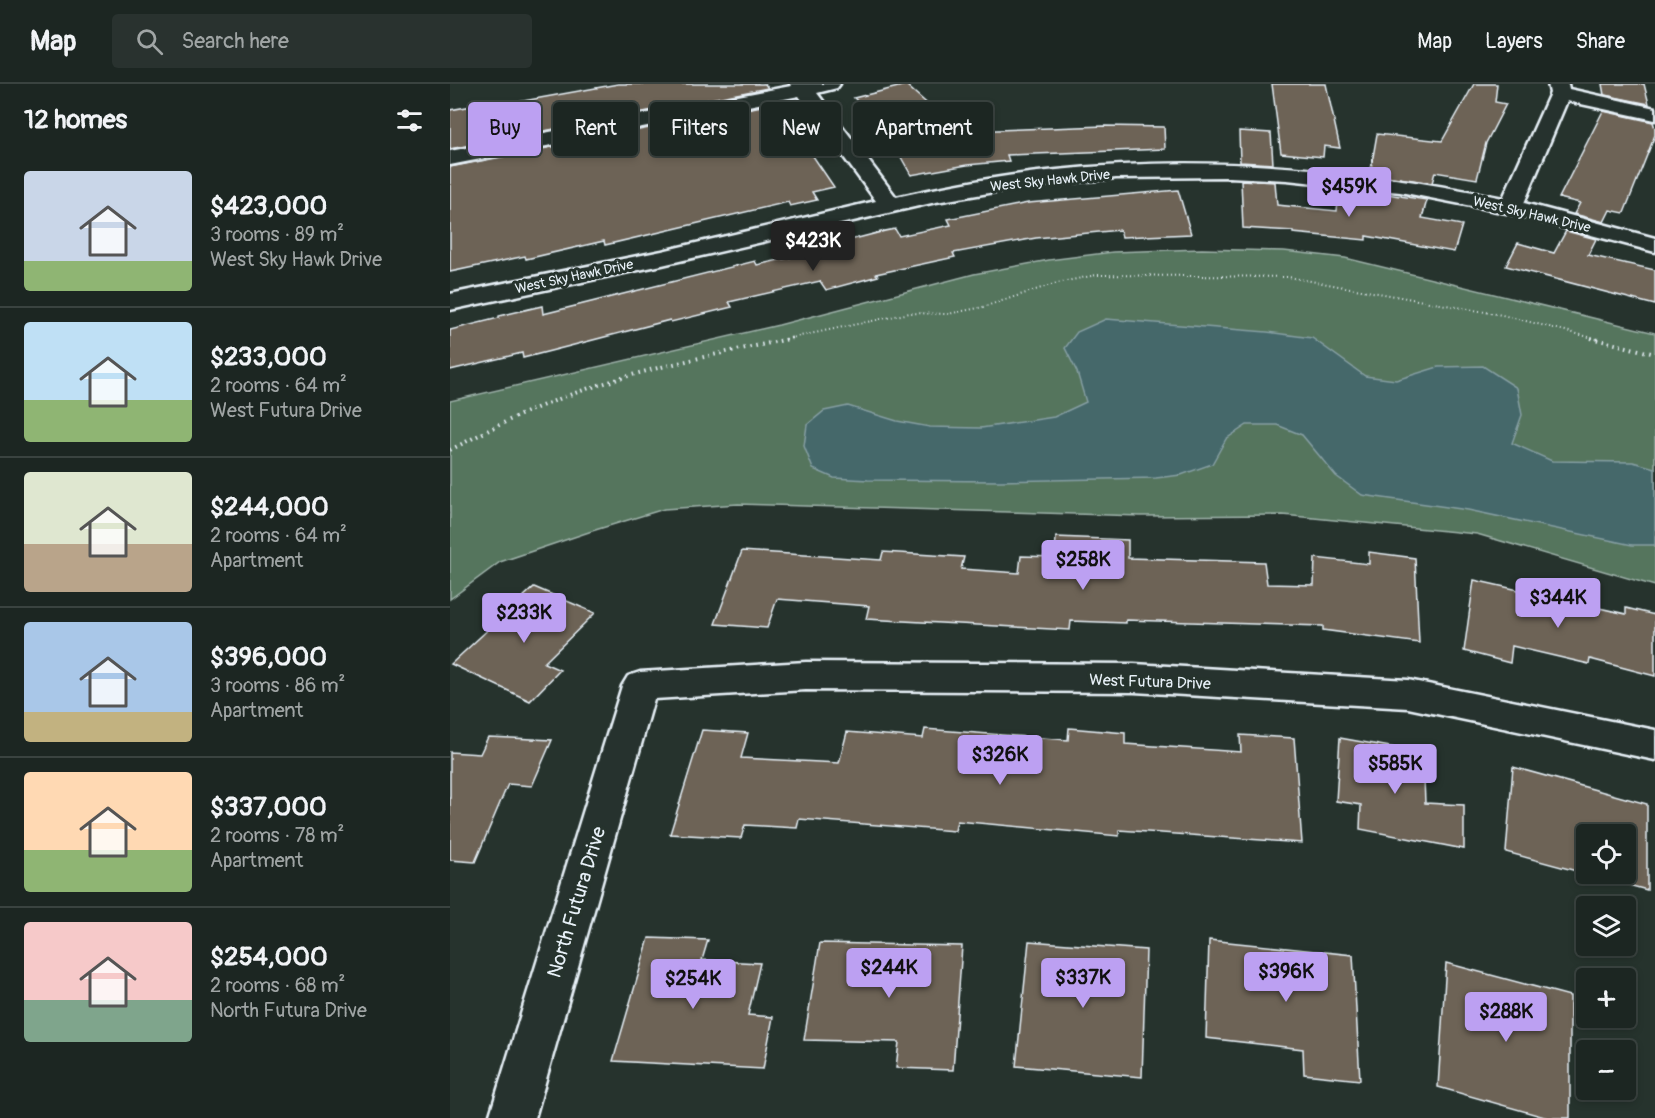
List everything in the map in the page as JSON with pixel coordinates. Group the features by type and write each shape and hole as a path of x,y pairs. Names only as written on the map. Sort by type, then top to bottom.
{"street":[{"path":"450,158 802,87 830,84"},
{"path":"802,87 891,205"},
{"path":"1511,207 1559,89 1655,114"},
{"name":"West Sky Hawk Drive","path":"450,302 986,186 1049,177 1156,171 1250,171 1339,178 1418,189 1511,207 1655,244"},
{"name":"West Futura Drive","path":"640,686 806,676 1134,678 1408,694 1655,745"},
{"name":"North Futura Drive","path":"512,1118 640,686"}],"path":[{"path":"450,450 545,404 640,374 879,319 910,313 948,314 983,307 1016,295 1096,275 1288,277 1502,315 1655,354"}],"green space":[{"path":"1202,249 1284,251 1345,258 1655,333 1655,586 1477,534 1283,515 1141,516 738,504 664,509 592,531 500,562 450,599 450,401 779,325 974,274 1049,260 1113,252"}],"water":[{"path":"1106,319 1267,332 1312,338 1365,376 1396,380 1438,367 1483,366 1517,388 1522,415 1512,443 1552,461 1633,462 1655,468 1655,545 1632,545 1468,510 1362,495 1336,476 1302,435 1277,425 1247,425 1226,439 1212,464 1181,475 1156,478 1000,481 868,480 834,478 813,469 804,446 807,425 824,411 848,406 897,421 930,427 981,428 1054,417 1086,402 1077,372 1065,348 1077,332"}],"building":[{"path":"618,84 765,84 768,88 695,102 650,102 650,111 638,113 638,102 553,102 553,129 541,132 541,102 517,102"},
{"path":"1272,84 1326,84 1340,148 1324,146 1323,157 1281,153"},
{"path":"1474,84 1497,84 1495,102 1506,104 1486,143 1477,179 1435,172 1432,183 1370,174 1377,134 1442,141"},
{"path":"1602,84 1644,84 1649,104 1604,95"},
{"path":"906,85 925,102 858,102 854,98"},
{"path":"761,106 761,156 813,156 834,187 812,192 817,200 790,206 788,202 605,245 604,241 526,259 525,256 450,272 450,167 506,156 541,156 541,149 553,147 553,156 638,156 638,130 650,128 650,156 749,156 749,108"},
{"path":"468,107 468,146 450,149 450,110"},
{"path":"1603,111 1653,122 1655,128 1655,135 1624,213 1610,210 1604,222 1574,214 1580,203 1559,198"},
{"path":"1105,126 1164,127 1165,149 1007,155 1009,161 967,165 911,175 900,156 993,156 993,130"},
{"path":"1239,131 1271,133 1273,164 1240,162"},
{"path":"1241,180 1275,182 1277,205 1337,211 1338,200 1364,203 1366,191 1427,200 1422,218 1462,225 1454,252 1366,236 1366,240 1293,233 1293,231 1243,228"},
{"path":"1178,190 1191,234 1122,237 1120,230 1036,238 953,253 955,257 876,274 878,276 826,290 820,281 729,302 732,307 671,322 670,320 523,358 522,353 450,370 450,330 499,318 499,316 542,306 543,314 755,261 757,265 829,249 827,246 885,231 895,229 899,236 951,225 948,219 1028,203"},
{"path":"1566,231 1596,239 1588,255 1655,270 1655,305 1506,266 1518,243 1554,253"},
{"path":"1056,537 1128,540 1128,558 1264,562 1267,584 1314,585 1315,558 1369,564 1369,552 1415,558 1419,643 1323,630 1323,626 1126,620 1126,623 1071,621 1070,630 866,619 869,606 777,599 767,628 715,624 742,551 881,560 883,552 964,557 961,569 1019,573 1021,556 1055,557"},
{"path":"1474,580 1626,614 1626,608 1655,615 1655,676 1590,659 1589,664 1512,646 1510,663 1464,651"},
{"path":"534,587 595,613 544,663 560,670 530,701 451,664"},
{"path":"1069,728 1125,733 1125,744 1241,752 1240,735 1294,738 1302,843 1119,830 1119,836 957,821 955,831 799,819 797,828 745,825 741,838 670,834 702,730 748,733 741,758 839,763 847,732 923,738 925,729 1068,740"},
{"path":"488,737 552,740 532,786 508,784 475,862 450,860 450,752 480,754"},
{"path":"1340,738 1423,753 1425,803 1464,805 1464,849 1360,829 1361,805 1336,801"},
{"path":"1513,767 1647,804 1647,890 1625,884 1636,884 1636,824 1576,824 1576,871 1506,852"},
{"path":"649,938 708,940 702,960 760,963 748,1015 773,1017 763,1069 613,1061"},
{"path":"1209,940 1353,955 1360,1080 1304,1074 1303,1049 1206,1038"},
{"path":"1029,941 1146,950 1142,1077 1016,1066"},
{"path":"820,943 962,946 953,1070 896,1068 899,1042 804,1040"},
{"path":"1446,963 1570,996 1570,1118 1548,1118 1438,1087"}]}
